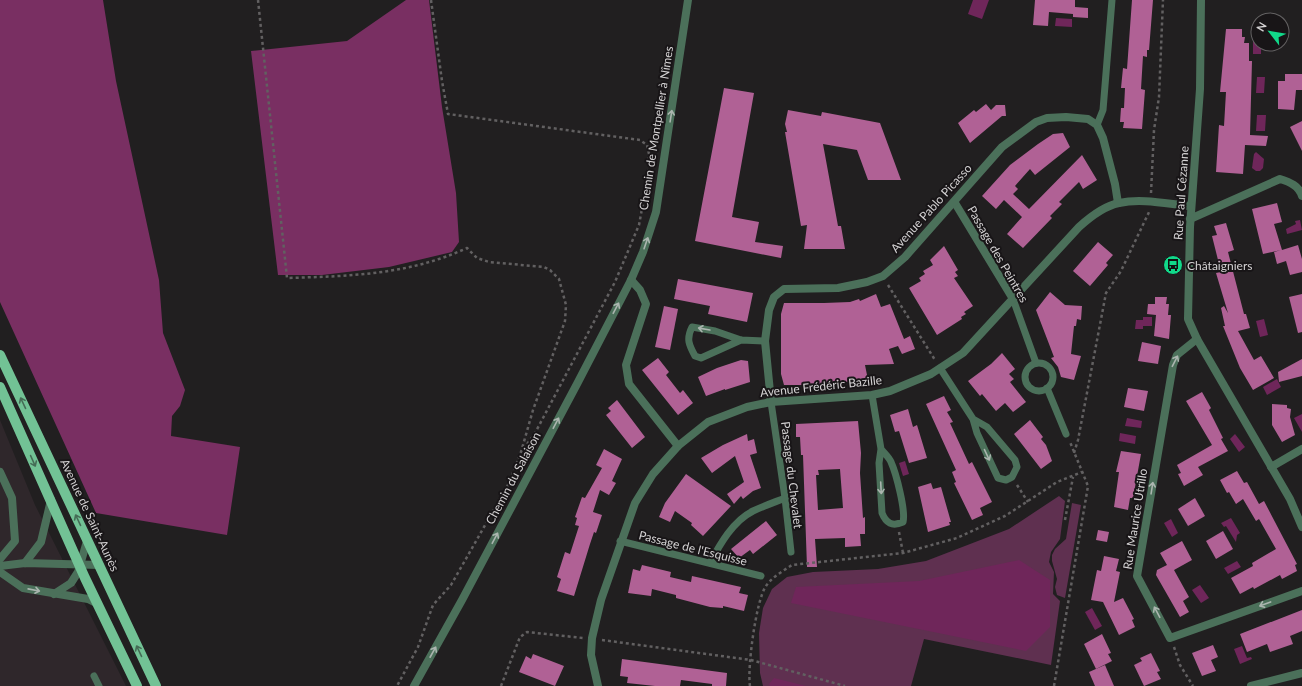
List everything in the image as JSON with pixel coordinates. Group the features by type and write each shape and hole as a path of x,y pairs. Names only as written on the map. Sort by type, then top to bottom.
{"main road":[{"name":"Avenue de Saint-Aunès","path":"0,355 156,686"},
{"path":"0,386 98,604 137,686"}],"street":[{"name":"Chemin de Montpellier à Nîmes","path":"631,280 656,212 688,0"},
{"name":"Rue Paul Cézanne","path":"1201,0 1200,89 1190,219 1188,319 1197,339 1290,499 1302,527"},
{"name":"Avenue Pablo Picasso","path":"771,402 764,341 769,310 774,297 784,289 838,288 867,282 883,276 905,257 955,203 973,179 1002,147 1036,122 1046,118 1066,117 1088,119 1097,126"},
{"path":"1097,126 1105,146 1118,203"},
{"path":"1190,219 1280,179 1291,183 1300,190 1302,196"},
{"name":"Avenue Frédéric Bazille","path":"598,686 591,655 592,638 601,600 620,542 635,503 653,474 678,446 708,422 726,414 771,402 872,395 890,391 923,378 963,353 1079,227 1096,213 1118,203 1151,202 1191,206"},
{"name":"Passage des Peintres","path":"955,203 1013,299"},
{"path":"631,280 640,290 646,304 626,365 629,384 678,446"},
{"name":"Chemin du Salaison","path":"414,686 462,600 631,280"},
{"name":"Rue Maurice Utrillo","path":"1170,638 1137,576 1173,365 1177,355 1197,339"},
{"path":"1272,467 1302,449"},
{"path":"0,472 12,498 15,541 0,558"},
{"path":"25,563 41,542 51,500"},
{"path":"54,594 71,583 80,564 88,541"},
{"path":"0,566 25,563 99,565"},
{"path":"0,572 23,588 88,599 98,604"},
{"path":"1170,638 1302,591"},
{"path":"1251,686 1302,673"}],"lane":[{"path":"1097,126 1103,110 1112,0"},
{"name":"Passage des Peintres","path":"1013,299 1036,363"},
{"path":"741,340 701,358 694,356 688,342 692,327 741,340 764,341"},
{"path":"1036,363 1046,364 1052,371 1052,381 1047,388 1038,391 1034,390 1030,388 1025,380 1029,368 1036,363"},
{"path":"940,368 973,419 977,433 998,478 1006,480 1012,477 1018,467 1015,460 987,427 973,419"},
{"path":"1047,388 1066,434"},
{"path":"872,395 881,449 879,464 882,513 885,520 890,524 897,524 902,522 905,515 904,509 890,461 881,449"},
{"name":"Passage du Chevalet","path":"771,402 786,498 791,552"},
{"path":"710,563 720,544 735,525 752,512 786,498"},
{"name":"Passage de l'Esquisse","path":"620,542 761,576"},
{"path":"94,676 99,686"}],"path":[{"path":"258,0 287,278 351,276 400,270 442,260 467,248 477,258 489,262 544,267 550,270 559,279 566,305 565,321 532,410 521,452 509,483 451,585 433,605 418,647 397,686"},
{"path":"431,0 448,114 640,140 647,145 649,154 648,176 639,225 615,282 534,435 521,452"},
{"path":"1151,194 1154,130 1159,97 1163,0"},
{"path":"1054,686 1088,486 1074,454 1106,293 1121,270 1150,210"},
{"path":"883,276 940,368"},
{"path":"750,686 751,660 758,605 766,586 778,574 792,565 903,553 957,538 1005,516 1057,482 1082,472"},
{"path":"1065,520 1073,476"},
{"path":"1012,477 1028,502"},
{"path":"897,524 903,553"},
{"path":"501,686 520,637 527,632 592,638 751,660 845,686"},
{"path":"1170,638 1180,665 1193,686"}],"shaded area":[{"path":"0,0 103,0 116,81 159,280 163,333 185,390 180,406 172,416 171,436 240,447 227,535 96,513 0,302"},
{"path":"406,0 429,0 442,107 456,193 459,242 452,252 389,267 322,275 278,275 251,51 347,41"},
{"path":"973,0 989,0 982,19 968,14"},
{"path":"1056,18 1072,19 1072,27 1055,26"},
{"path":"1253,52 1261,52 1261,54 1253,54"},
{"path":"1257,77 1265,77 1264,93 1256,93"},
{"path":"1257,115 1266,115 1265,131 1256,131"},
{"path":"1256,152 1264,159 1263,168 1260,171 1256,171 1252,168 1254,154"},
{"path":"1300,220 1302,230 1287,234 1286,229 1296,224 1295,221"},
{"path":"1143,317 1152,317 1152,326 1143,326 1143,329 1135,329 1136,320 1143,320"},
{"path":"1264,319 1268,335 1260,337 1256,321"},
{"path":"1277,379 1281,387 1267,395 1263,387"},
{"path":"1302,414 1302,432 1294,418"},
{"path":"1127,418 1142,421 1141,428 1125,426"},
{"path":"0,420 35,505 126,686 0,686"},
{"path":"1120,433 1136,436 1135,444 1119,441"},
{"path":"1235,434 1245,447 1239,452 1230,439"},
{"path":"905,461 909,474 903,476 899,463"},
{"path":"1059,496 1065,501 1060,539 1051,552 1049,562 1054,572 1053,594 1060,601 1051,665 924,639 911,686 763,686 760,673 759,633 763,608 772,589 787,577 813,572 878,569 926,561 1009,529"},
{"path":"1072,503 1081,505 1065,598 1057,595 1055,587 1057,579 1052,561 1052,555 1055,549 1066,539"},
{"path":"1231,518 1240,533 1237,535 1236,542 1226,526 1224,527 1221,523"},
{"path":"1171,519 1178,533 1172,537 1164,523"},
{"path":"1019,560 1050,580 1050,627 1026,651 791,603 796,587 919,581"},
{"path":"1237,561 1241,567 1228,574 1224,568"},
{"path":"1200,585 1209,598 1201,603 1192,590"},
{"path":"1092,608 1102,626 1095,630 1085,612"},
{"path":"1242,646 1247,658 1251,657 1252,659 1240,664 1234,649"},
{"path":"774,678 806,686 770,686 769,684"}],"building":[{"path":"1035,0 1075,0 1075,7 1088,8 1088,18 1073,17 1073,14 1049,12 1048,26 1033,25"},
{"path":"1132,0 1153,0 1149,50 1147,50 1147,57 1143,56 1141,89 1145,90 1142,129 1123,128 1124,122 1120,122 1121,108 1124,108 1125,88 1121,88 1123,68 1127,69"},
{"path":"1226,29 1242,29 1242,37 1245,37 1244,43 1249,43 1249,61 1252,61 1250,135 1268,136 1266,146 1245,145 1243,174 1216,172 1219,125 1224,126 1226,92 1220,92"},
{"path":"1285,74 1302,74 1302,90 1296,90 1294,110 1278,109 1278,81 1285,81"},
{"path":"724,88 754,93 732,217 759,222 755,242 783,246 781,258 695,241"},
{"path":"986,104 991,110 996,105 1005,105 1006,116 1002,116 970,143 958,123 974,110 976,112"},
{"path":"788,110 821,116 822,112 880,123 901,180 868,180 857,150 823,144 838,226 841,226 845,249 804,249 807,225 801,226 785,132 787,132 785,124"},
{"path":"1302,121 1302,151 1290,127"},
{"path":"1063,133 1070,147 1035,175 1030,169 1015,186 1018,189 1013,194 1029,209 1082,155 1097,180 1083,189 1079,182 1059,202 1062,204 1050,216 1052,218 1023,248 1007,234 1022,217 1004,200 996,209 982,196 1010,165 1053,134"},
{"path":"1277,203 1282,222 1274,224 1282,250 1298,245 1302,259 1302,272 1290,275 1286,261 1277,264 1274,252 1281,250 1263,254 1252,209"},
{"path":"1226,223 1234,250 1228,252 1244,314 1246,314 1250,328 1238,331 1254,360 1261,356 1274,378 1253,390 1240,368 1223,326 1225,326 1221,308 1224,306 1228,313 1216,273 1221,272 1212,236 1217,235 1214,226"},
{"path":"1098,242 1113,255 1106,263 1108,265 1090,286 1073,271"},
{"path":"944,246 958,270 955,272 958,276 954,278 973,306 964,312 966,314 961,317 962,319 937,335 909,288 921,281 919,278 925,274 923,271 933,265 930,260"},
{"path":"678,279 753,293 747,322 708,314 710,306 674,299"},
{"path":"1050,292 1065,305 1082,306 1081,320 1077,319 1076,326 1074,326 1071,354 1081,356 1074,380 1061,377 1058,367 1051,358 1054,357 1036,310"},
{"path":"876,294 881,307 890,304 904,339 910,336 915,349 902,354 898,346 889,349 894,364 865,365 868,380 813,385 784,385 781,374 781,314 784,303 850,302 859,299 860,301"},
{"path":"1302,294 1302,332 1298,333 1289,297"},
{"path":"1155,297 1167,297 1166,304 1169,304 1168,315 1171,315 1169,339 1154,336 1156,315 1147,314 1148,304 1155,304"},
{"path":"664,306 678,309 670,350 655,347"},
{"path":"1142,342 1161,346 1158,364 1138,361"},
{"path":"1002,353 1015,369 1009,374 1014,379 1010,382 1026,402 1013,412 1005,403 996,411 982,394 980,396 968,381 991,364"},
{"path":"658,358 669,372 666,375 680,393 683,390 693,403 678,415 642,370"},
{"path":"1302,359 1302,376 1279,382 1278,372"},
{"path":"741,360 748,361 750,382 706,396 698,377 717,368"},
{"path":"1128,388 1148,391 1144,411 1124,407"},
{"path":"1202,392 1211,408 1209,410 1223,438 1221,439 1228,451 1198,467 1203,475 1184,486 1178,474 1181,473 1177,465 1212,445 1186,401"},
{"path":"944,396 951,410 947,412 953,422 950,423 969,464 972,462 992,502 980,508 983,515 972,520 954,483 956,482 952,472 956,470 926,404"},
{"path":"617,400 645,437 632,448 606,415 611,411 608,408"},
{"path":"1272,404 1287,405 1287,408 1291,409 1290,417 1295,435 1282,442 1272,425"},
{"path":"908,409 913,427 917,425 927,458 909,463 899,431 895,432 890,415"},
{"path":"1030,420 1043,437 1041,439 1046,445 1052,461 1041,469 1014,434"},
{"path":"858,421 861,453 860,473 863,518 865,517 865,534 860,534 861,546 845,547 845,538 815,539 817,567 807,567 803,455 801,455 800,437 796,437 796,424","holes":["840,469 843,508 818,510 816,475 819,475 818,470"]},
{"path":"747,434 748,441 754,439 757,453 750,455 761,488 753,491 743,499 741,496 734,504 727,494 744,482 735,456 712,473 701,458 723,445"},
{"path":"604,449 622,459 612,481 616,483 609,495 600,490 593,512 602,515 596,533 594,532 574,596 557,591 561,579 557,577 565,552 570,554 579,526 575,525 577,518 575,517 582,497 585,498 602,468 596,465"},
{"path":"1121,451 1141,454 1133,498 1130,498 1128,510 1114,507 1119,472 1116,472"},
{"path":"1237,471 1244,483 1247,482 1259,504 1264,501 1297,564 1295,565 1297,571 1282,579 1280,575 1254,589 1253,587 1240,594 1231,578 1253,566 1252,563 1276,549 1259,519 1256,521 1243,499 1236,504 1229,492 1227,493 1220,480"},
{"path":"686,474 731,506 703,536 691,525 692,523 675,511 670,522 659,517 665,503"},
{"path":"931,483 933,489 941,487 951,522 949,522 950,525 928,532 918,487"},
{"path":"1195,498 1205,516 1188,526 1178,509"},
{"path":"766,521 777,535 753,554 750,550 739,558 731,549"},
{"path":"1098,530 1109,532 1107,542 1096,540"},
{"path":"1223,531 1233,549 1216,559 1206,541"},
{"path":"1182,541 1192,560 1174,570 1189,597 1183,601 1189,612 1180,617 1156,575 1157,570 1167,565 1160,553"},
{"path":"1104,556 1119,559 1116,571 1120,572 1114,602 1123,598 1134,619 1132,620 1135,627 1119,635 1103,602 1091,600 1097,570 1101,571"},
{"path":"642,565 671,572 670,577 691,582 692,576 741,587 739,593 748,595 744,611 723,606 723,608 710,607 676,598 676,595 652,589 651,596 628,593 633,569 640,571"},
{"path":"1302,610 1302,631 1290,636 1293,644 1270,652 1267,644 1247,652 1240,634"},
{"path":"1102,634 1111,653 1108,654 1112,661 1096,669 1084,644"},
{"path":"1213,645 1218,657 1211,660 1216,671 1202,676 1192,653"},
{"path":"1151,653 1160,671 1157,672 1161,679 1144,686 1134,665 1142,661 1140,658"},
{"path":"533,654 564,666 555,686 519,672 526,656 531,659"},
{"path":"622,659 727,673 726,686 712,686 712,684 681,680 680,686 655,686 627,683 628,677 620,676"},
{"path":"1105,665 1114,686 1095,686 1089,672"}],"place":[{"name":"Châtaigniers","path":"1173,265"}]}
